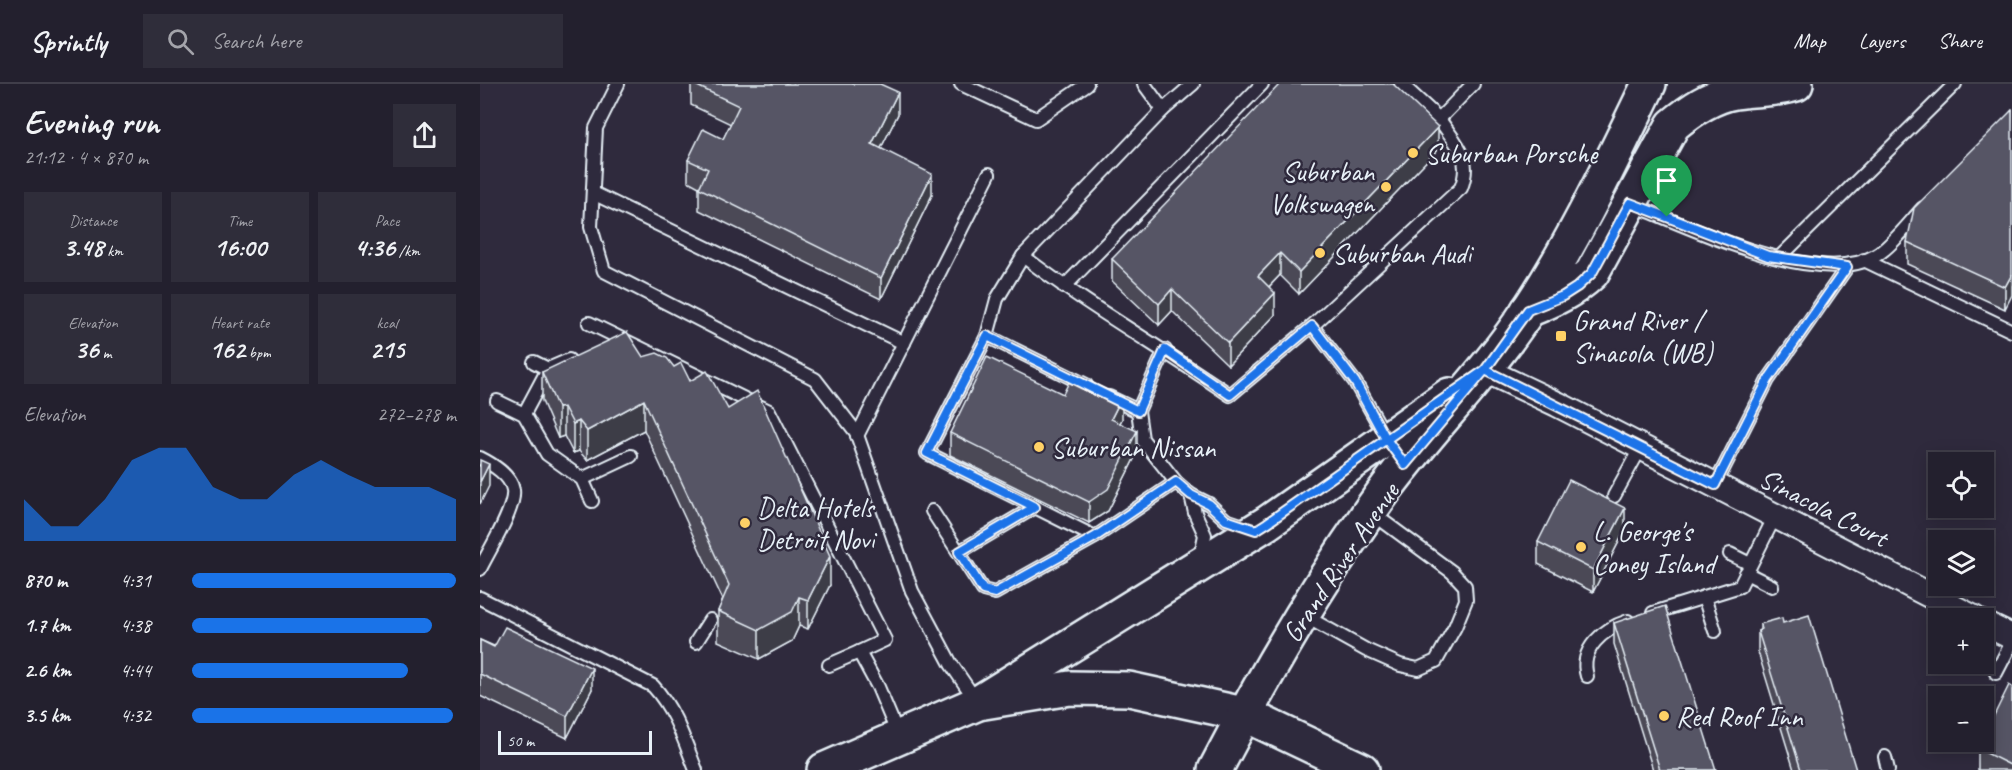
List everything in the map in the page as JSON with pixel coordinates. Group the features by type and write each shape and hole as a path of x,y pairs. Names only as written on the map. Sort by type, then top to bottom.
{"main road":[{"path":"824,770 978,703 1256,530 1396,452 1485,370 1528,310 1590,202 1649,84"},
{"path":"1528,310 1570,291 1592,273 1673,125 1693,109 1719,96 1736,92 1774,91 1796,84"},
{"name":"Grand River Avenue","path":"1215,770 1244,714 1323,579 1370,512 1396,452"},
{"path":"978,703 1071,688 1129,689 1244,714 1362,770"}],"street":[{"name":"Sinacola Court","path":"1485,370 1775,516 1928,584"},
{"name":"Sinacola Court","path":"1954,596 1965,608"},
{"path":"1994,629 2012,640"}],"lane":[{"path":"618,84 596,128 591,227 604,271 814,379 857,436 912,591 951,664 978,703"},
{"path":"972,86 1036,119 1087,84"},
{"path":"1143,84 1163,110"},
{"path":"1095,537 927,453 987,336 997,299 1023,255 1163,110 1193,84"},
{"path":"1064,287 1262,84"},
{"path":"1023,255 1064,287 1165,350 1230,395 1312,326 1461,188 1466,176 1466,158 1438,119 1401,84"},
{"path":"1438,119 1473,84"},
{"path":"1779,258 1955,84"},
{"path":"857,436 989,174"},
{"path":"593,193 904,343"},
{"path":"1630,203 1719,238 1779,258 1847,267 1876,256 1932,199"},
{"path":"1864,260 2012,331"},
{"path":"1715,485 1768,380 1847,267"},
{"path":"589,322 768,411 885,640 829,665"},
{"path":"1312,326 1355,382 1396,452"},
{"path":"987,336 1138,411"},
{"path":"602,348 623,339"},
{"path":"1165,350 1138,411 1142,439 1176,482 1191,495 1209,504 1226,520 1256,530"},
{"path":"524,414 548,369 580,356"},
{"path":"534,362 548,369"},
{"path":"497,401 524,414 547,454 582,479 592,501"},
{"path":"1614,496 1641,447"},
{"path":"582,479 631,456"},
{"path":"480,458 503,474 513,489 512,503 480,569"},
{"path":"932,511 983,590 995,593 1095,537 1176,482"},
{"path":"1191,495 1195,513 1205,535 1198,566"},
{"path":"959,552 1035,507"},
{"path":"1302,614 1400,665 1418,669 1436,661 1466,600 1465,586 1452,572 1370,512"},
{"path":"1587,676 1586,652 1596,639 1622,623 1740,586 1775,516"},
{"path":"1730,554 1772,586"},
{"path":"1704,597 1715,631"},
{"path":"480,598 653,686 666,700 674,715 696,770"},
{"path":"696,642 710,620"},
{"path":"1996,673 2012,640"},
{"path":"859,652 878,687 899,738"}],"building":[{"path":"693,84 880,84 898,92 872,144 932,174 881,278 699,188 708,169 688,160 703,129 723,139 739,106"},
{"path":"1280,84 1393,84 1438,127 1299,272 1280,253 1258,276 1275,293 1228,343 1172,289 1159,304 1112,259"},
{"path":"2012,110 2012,274 2005,287 1907,242 1914,208"},
{"name":"Delta Hotels Detroit Novi","path":"627,332 643,357 657,353 667,358 674,367 681,363 690,381 707,371 728,409 757,391 830,556 808,600 799,597 792,612 759,630 718,611 729,585 644,400 587,431 579,421 573,424 564,407 558,408 542,372"},
{"name":"Suburban Nissan","path":"987,357 1063,394 1073,374 1122,397 1111,419 1137,431 1108,489 1089,502 950,433"},
{"path":"480,460 489,464 480,482"},
{"path":"1569,480 1625,508 1593,570 1538,542"},
{"name":"Red Roof Inn","path":"1665,606 1716,770 1660,770 1614,623"},
{"name":"Red Roof Inn","path":"1809,615 1856,770 1801,770 1758,631 1762,629 1760,624 1782,618 1783,623"},
{"path":"505,627 592,668 567,716 480,674 480,640 494,647"},
{"path":"2009,685 2012,687 2012,766 1984,752 1994,752 1994,716"}],"place":[{"name":"Suburban Porsche","path":"1413,153"},
{"name":"Suburban Volkswagen","path":"1386,187"},
{"name":"Suburban Audi","path":"1320,253"},
{"name":"Grand River / Sinacola (WB)","path":"1561,336"},
{"name":"Suburban Nissan","path":"1039,447"},
{"name":"Delta Hotels Detroit Novi","path":"745,523"},
{"name":"L. George's Coney Island","path":"1581,547"},
{"name":"Red Roof Inn","path":"1664,716"}],"route":[{"path":"1667,217 1630,203 1592,273 1563,296 1528,310 1485,370 1386,439 1267,523 1256,530 1226,520 1209,504 1191,495 1176,482 1095,537 995,593 983,590 959,552 1035,507 927,453 987,336 1138,411 1165,350 1230,395 1312,326 1355,382 1386,439 1405,465 1485,370 1715,485 1768,380 1847,267 1768,256 1667,217"}]}
